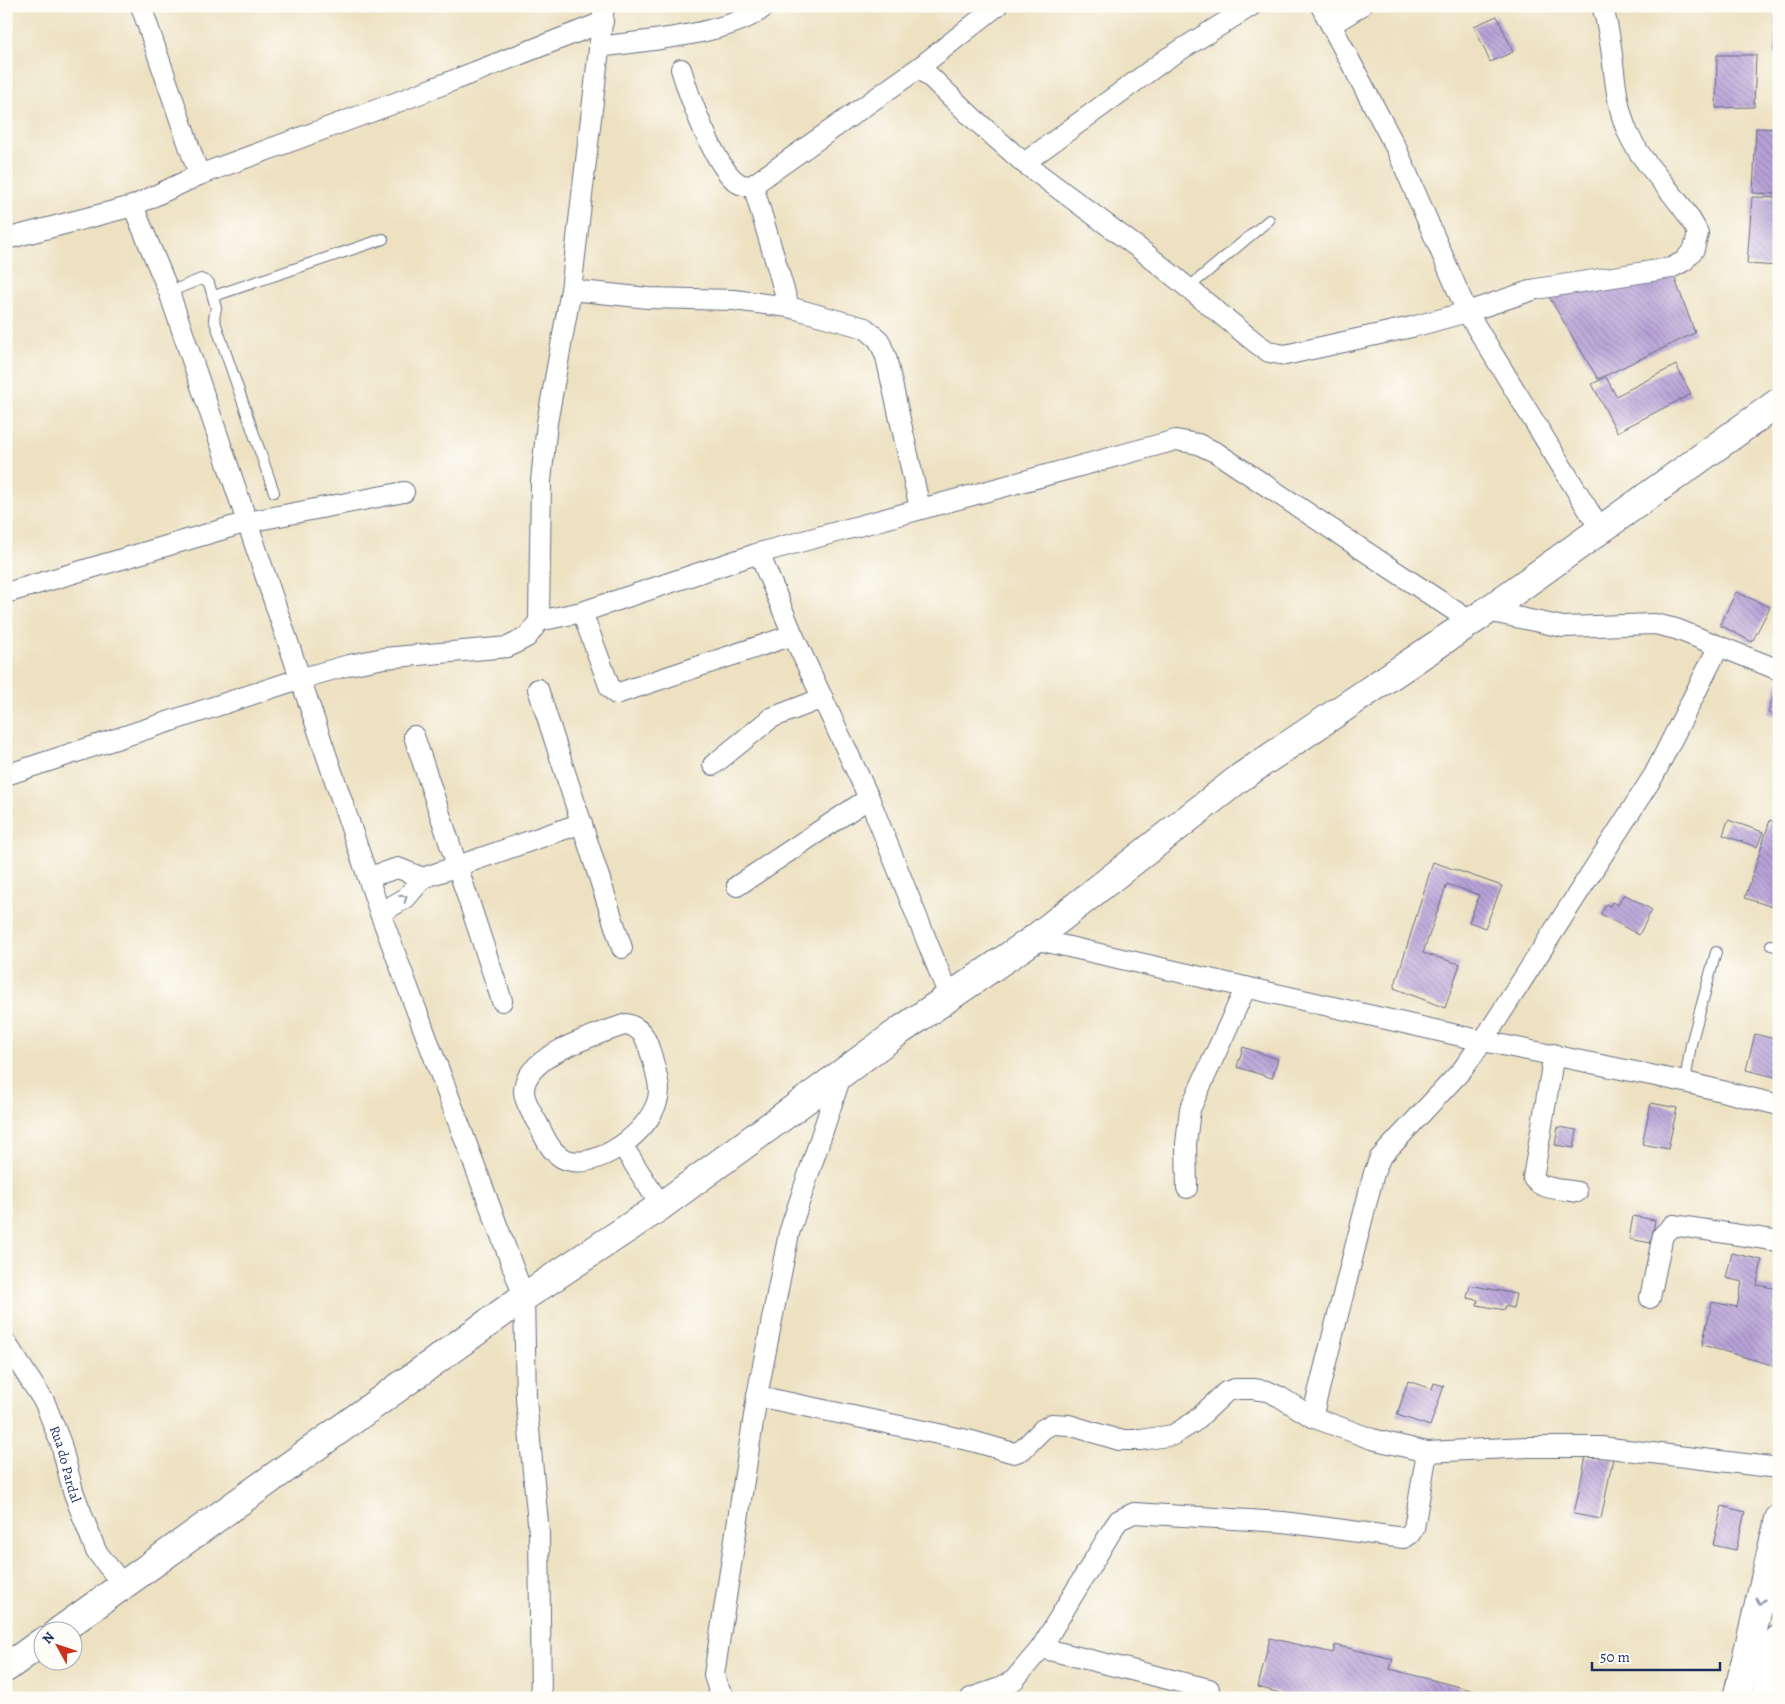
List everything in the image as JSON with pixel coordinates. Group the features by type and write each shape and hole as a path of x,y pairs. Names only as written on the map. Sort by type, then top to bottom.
{"main road":[{"path":"72,1622 524,1297 661,1206 949,996 1034,939 1241,777 1479,616 1779,402"},
{"path":"1738,1698 1779,1519"},
{"path":"1766,1698 1779,1639"},
{"path":"6,1668 32,1649"}],"street":[{"path":"141,6 198,175"},
{"path":"600,47 657,39 724,26 747,18 766,6"},
{"path":"681,69 691,104 711,145 737,182 745,186 753,185 920,67 997,6"},
{"path":"1024,163 1166,59 1251,6"},
{"path":"1321,6 1397,150 1467,312 1600,529"},
{"path":"1331,25 1361,6"},
{"path":"920,67 972,118 1024,163 1145,253 1269,352 1285,355 1360,340 1467,312 1536,289 1671,268 1684,261 1694,249 1698,233 1688,213 1643,157 1628,135 1620,112 1615,63 1602,6"},
{"path":"6,239 133,206 198,175 402,100 603,14 571,290 547,423 541,481 539,621 527,637 508,648 384,658 299,679 6,775"},
{"path":"753,185 789,307"},
{"path":"133,206 169,292 248,522 299,679 380,912 524,1297 526,1399 539,1533 541,1698"},
{"path":"571,290 648,298 734,300 789,307 865,328 879,340 886,357 920,508"},
{"path":"539,621 582,612 759,553 1176,440 1198,444 1225,459 1479,616 1563,627 1655,624 1676,629 1779,670"},
{"path":"6,593 248,522 404,492"},
{"path":"759,553 793,636 869,798 949,996"},
{"path":"582,612 610,688 616,694 793,636"},
{"path":"1312,1417 1377,1164 1388,1148 1462,1070 1483,1041 1654,775 1719,646"},
{"path":"538,689 622,948"},
{"path":"713,765 771,718 823,698"},
{"path":"414,736 502,1001"},
{"path":"737,886 869,798"},
{"path":"380,912 406,898 423,878 582,823"},
{"path":"369,877 398,868 423,878"},
{"path":"1034,939 1483,1041 1685,1082 1779,1105"},
{"path":"1188,1188 1186,1144 1190,1109 1246,987"},
{"path":"627,1024 637,1027 645,1036 659,1092 653,1110 640,1129 622,1145 600,1156 580,1162 566,1160 552,1150 523,1092 526,1077 538,1063 575,1043 627,1024"},
{"path":"1554,1054 1533,1178 1536,1183 1542,1186 1577,1192"},
{"path":"725,1698 718,1688 714,1675 757,1396 789,1233 842,1073"},
{"path":"622,1145 661,1206"},
{"path":"1650,1298 1663,1235 1673,1225 1779,1241"},
{"name":"Rua do Pardal","path":"6,1343 45,1403 61,1444 73,1491 96,1551 123,1585"},
{"path":"757,1396 972,1441 1014,1453 1022,1450 1043,1429 1052,1424 1069,1425 1119,1440 1150,1439 1172,1435 1194,1422 1226,1392 1235,1389 1267,1391 1312,1417 1372,1439 1427,1452 1527,1447 1601,1447 1779,1468"},
{"path":"971,1698 1007,1685 1041,1648 1114,1527 1126,1516 1134,1514 1283,1522 1404,1538 1414,1528 1427,1452"},
{"path":"1041,1648 1209,1689"}],"lane":[{"path":"1188,288 1269,220"},
{"path":"214,296 383,239"},
{"path":"169,292 200,279 205,279 209,283 216,308 214,319 274,492"},
{"path":"1685,1082 1691,1044 1716,952"}],"building":[{"path":"1776,6 1779,6 1779,55 1774,55"},
{"path":"1497,16 1513,52 1490,62 1474,26"},
{"path":"1717,55 1756,55 1754,107 1716,108"},
{"path":"1756,128 1779,129 1779,194 1753,193"},
{"path":"1752,197 1779,198 1779,266 1747,264"},
{"path":"1672,271 1695,333 1598,379 1544,289"},
{"path":"1676,365 1691,394 1617,432 1592,384 1606,377 1616,396"},
{"path":"1736,592 1770,607 1752,642 1720,625"},
{"path":"1779,682 1779,717 1768,713"},
{"path":"1728,820 1763,832 1757,847 1723,835"},
{"path":"1770,820 1779,824 1779,909 1745,898"},
{"path":"1433,862 1502,886 1485,928 1469,922 1479,895 1447,884 1423,953 1460,964 1445,1008 1394,988"},
{"path":"1624,894 1652,910 1639,935 1601,914 1606,904 1610,906 1612,902 1618,905"},
{"path":"1755,1034 1779,1040 1779,1078 1746,1070"},
{"path":"1243,1047 1278,1059 1272,1078 1237,1067"},
{"path":"1651,1103 1677,1108 1668,1149 1642,1144"},
{"path":"1558,1127 1577,1130 1574,1148 1555,1145"},
{"path":"1633,1216 1655,1220 1651,1243 1629,1239"},
{"path":"1732,1253 1762,1260 1757,1285 1778,1289 1773,1314 1779,1316 1779,1357 1776,1366 1702,1345 1712,1302 1737,1307 1742,1282 1726,1278"},
{"path":"1470,1285 1516,1294 1513,1308 1505,1306 1505,1310 1477,1305 1478,1300 1467,1298"},
{"path":"1408,1381 1432,1389 1434,1383 1444,1386 1430,1426 1397,1415"},
{"path":"1586,1456 1613,1458 1601,1519 1574,1514"},
{"path":"1722,1506 1745,1512 1736,1550 1713,1545"},
{"path":"1270,1638 1333,1653 1335,1645 1393,1659 1390,1669 1502,1698 1278,1698 1280,1693 1258,1687"}]}
